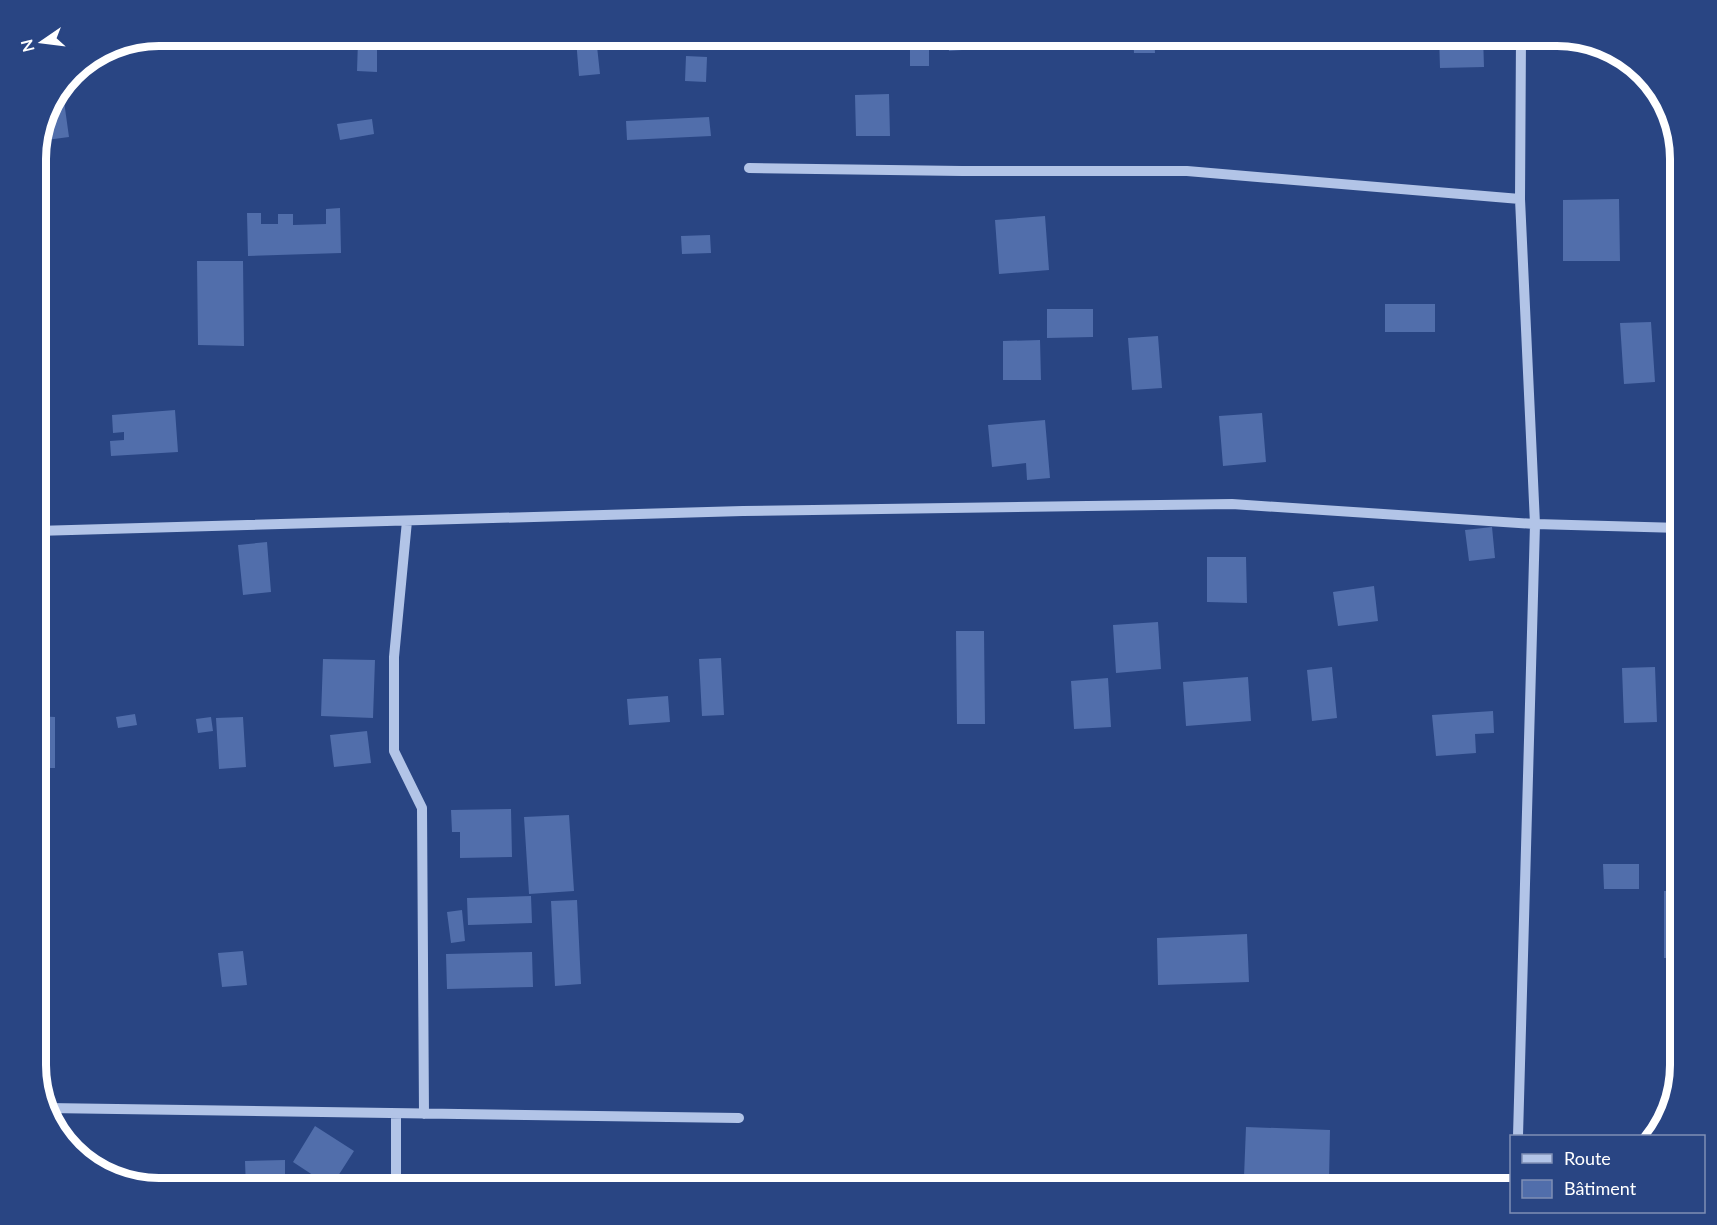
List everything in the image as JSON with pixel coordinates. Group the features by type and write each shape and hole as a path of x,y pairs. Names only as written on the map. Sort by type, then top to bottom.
{"street":[{"path":"1518,1135 1535,524 1520,199 1521,46"},
{"path":"748,168 1187,171 1520,199"},
{"path":"47,531 755,511 1232,504 1535,524 1670,528"},
{"path":"407,521 394,657 394,751 422,808 424,1114"},
{"path":"55,1108 739,1118"},
{"path":"396,1114 396,1178"}],"building":[{"path":"358,46 377,46 377,72 357,71"},
{"path":"577,46 597,46 600,74 579,76"},
{"path":"910,46 929,46 929,66 910,66"},
{"path":"948,46 1013,46 949,51"},
{"path":"1134,46 1155,46 1155,53 1134,53"},
{"path":"1439,46 1483,46 1484,67 1440,68"},
{"path":"686,56 707,57 706,82 685,81"},
{"path":"889,94 890,136 856,136 855,95"},
{"path":"64,100 69,137 49,140 55,116"},
{"path":"709,117 711,136 627,140 626,121"},
{"path":"372,119 374,134 340,140 337,124"},
{"path":"1619,199 1620,261 1563,261 1563,200"},
{"path":"340,208 341,253 248,256 247,213 261,213 261,224 278,224 278,214 293,214 293,225 326,224 326,209"},
{"path":"1045,216 1049,270 999,274 995,220"},
{"path":"710,235 711,253 682,254 681,236"},
{"path":"197,261 243,261 244,346 198,345"},
{"path":"1385,304 1435,304 1435,332 1385,332"},
{"path":"1047,309 1093,309 1093,337 1047,338"},
{"path":"1651,322 1655,382 1624,384 1620,323"},
{"path":"1158,336 1162,388 1132,390 1128,338"},
{"path":"1040,340 1041,380 1003,380 1003,341"},
{"path":"175,410 178,452 111,456 110,441 124,440 124,432 113,433 112,415"},
{"path":"1262,413 1266,462 1223,466 1219,416"},
{"path":"1045,420 1050,478 1027,480 1026,463 992,467 988,425"},
{"path":"1492,527 1495,558 1469,561 1465,530"},
{"path":"267,542 271,592 243,595 238,545"},
{"path":"1207,557 1246,557 1247,603 1207,602"},
{"path":"1374,586 1378,621 1338,626 1333,592"},
{"path":"1158,622 1161,669 1116,673 1113,625"},
{"path":"956,631 984,631 985,724 957,724"},
{"path":"721,658 724,715 702,716 699,659"},
{"path":"323,659 375,660 373,718 321,716"},
{"path":"1332,667 1337,718 1312,721 1307,670"},
{"path":"1655,667 1657,722 1624,723 1622,668"},
{"path":"1248,677 1251,721 1186,726 1183,682"},
{"path":"1108,678 1111,727 1074,729 1071,681"},
{"path":"668,696 670,722 629,725 627,699"},
{"path":"1493,711 1494,733 1475,734 1476,753 1436,756 1432,715"},
{"path":"135,714 137,725 118,728 116,717"},
{"path":"47,717 55,717 55,768 47,768"},
{"path":"211,717 213,731 198,733 196,719"},
{"path":"243,717 246,767 219,769 216,718"},
{"path":"367,731 371,763 334,767 330,735"},
{"path":"511,809 512,857 460,858 460,832 452,832 451,810"},
{"path":"569,815 574,891 529,894 524,817"},
{"path":"1603,864 1639,864 1639,889 1604,889"},
{"path":"1664,891 1670,891 1670,958 1664,958"},
{"path":"531,896 532,923 468,925 467,898"},
{"path":"577,900 581,984 555,986 551,901"},
{"path":"462,910 465,941 451,943 447,912"},
{"path":"1247,934 1249,982 1158,985 1157,938"},
{"path":"243,951 247,985 222,987 218,953"},
{"path":"532,952 533,987 447,989 446,954"},
{"path":"315,1126 354,1151 337,1178 317,1178 293,1162"},
{"path":"1246,1127 1330,1130 1329,1178 1244,1177"},
{"path":"285,1160 285,1178 246,1178 245,1161"},
{"path":"1490,1174 1491,1178 1457,1178"}]}
